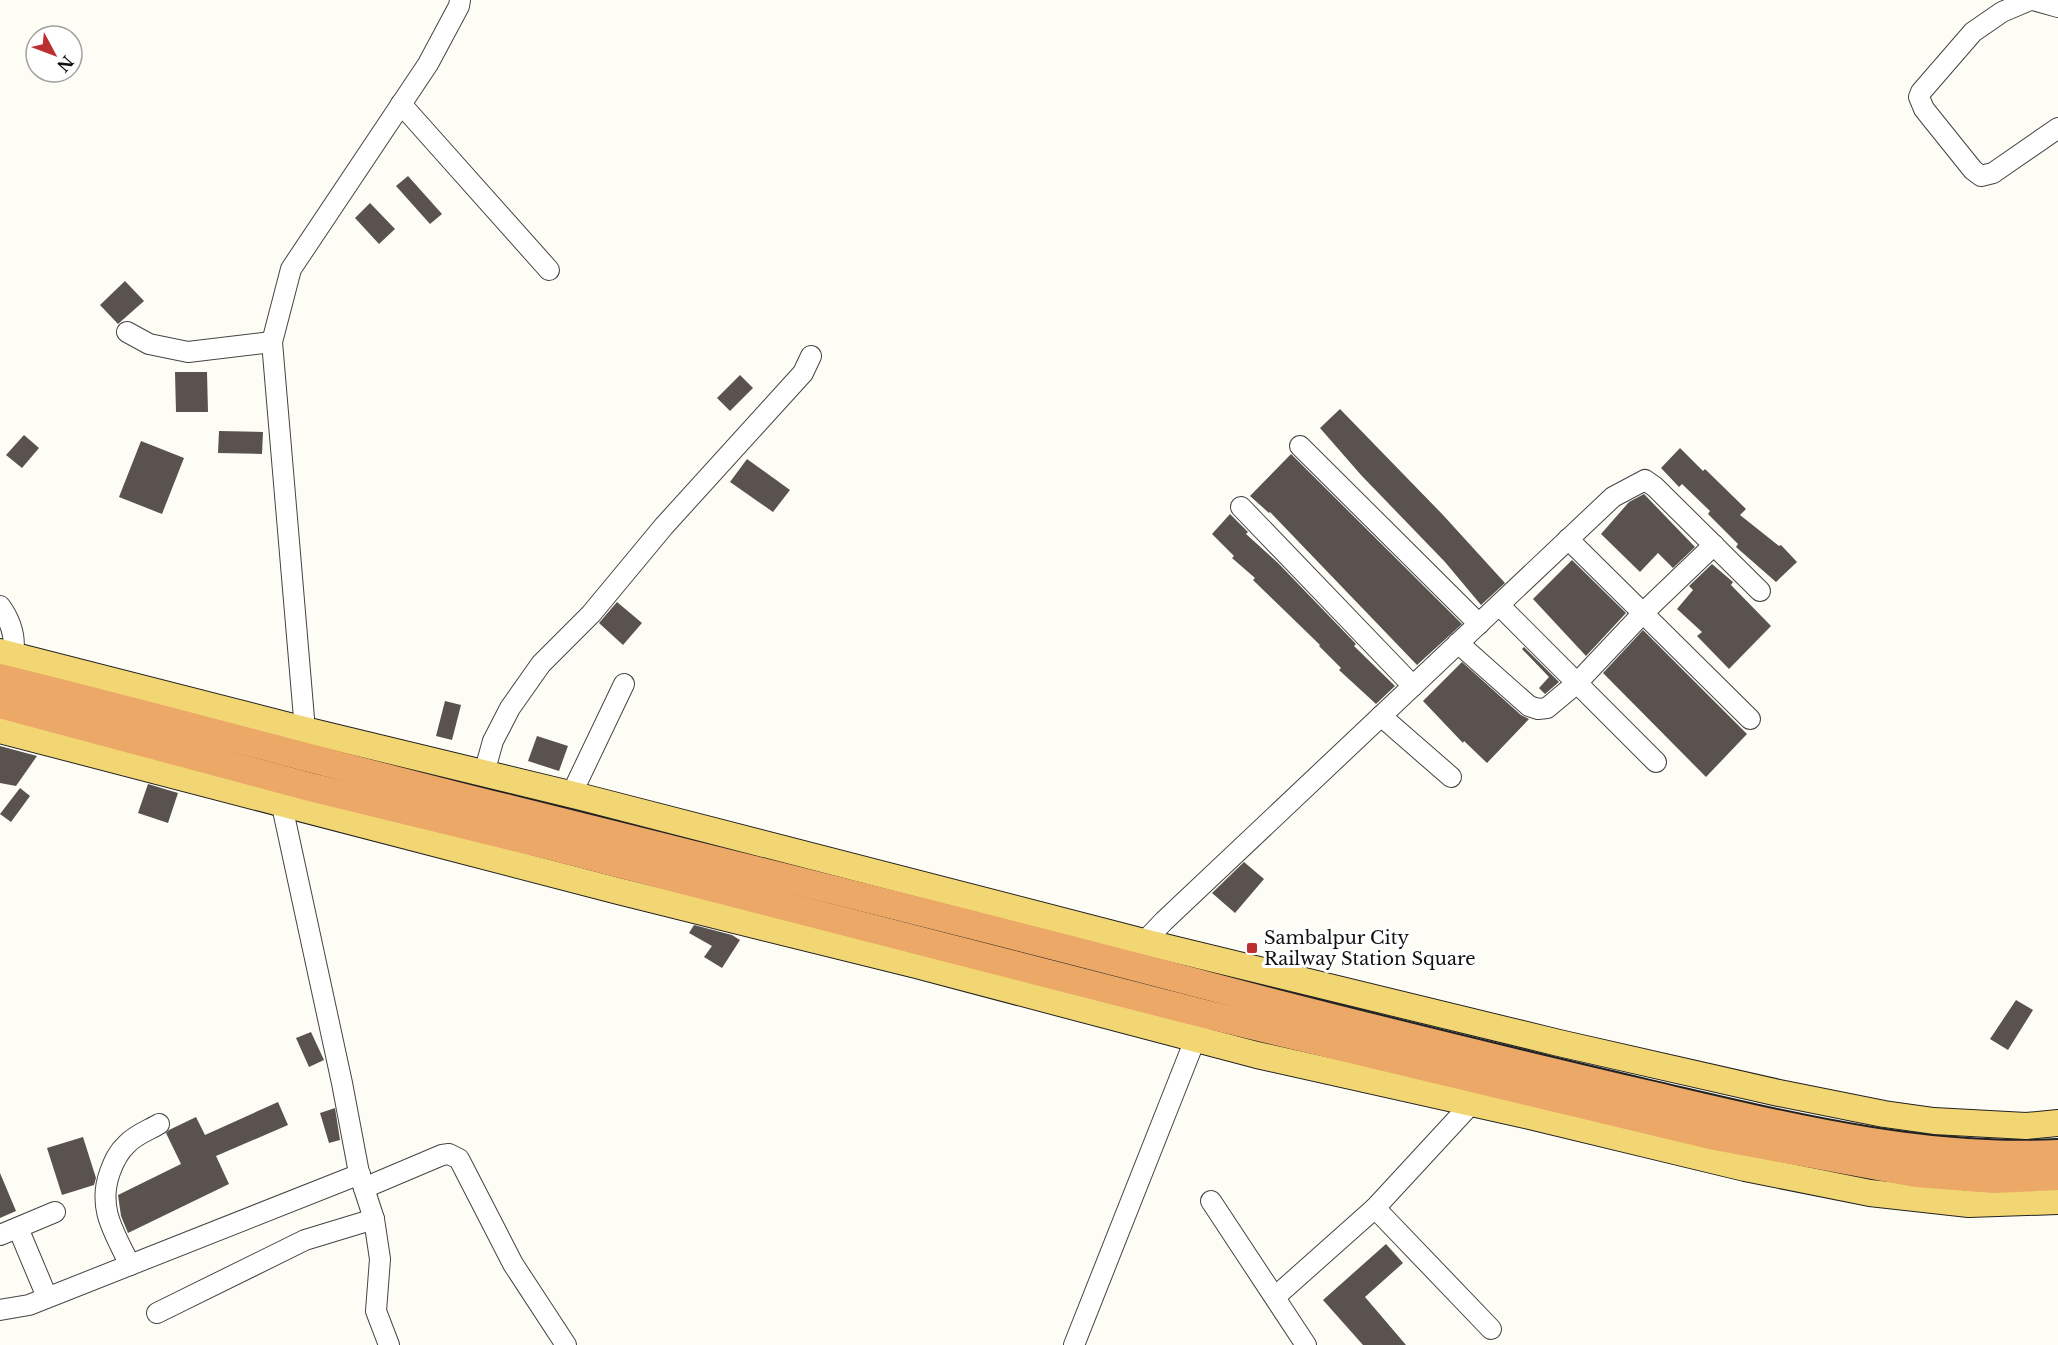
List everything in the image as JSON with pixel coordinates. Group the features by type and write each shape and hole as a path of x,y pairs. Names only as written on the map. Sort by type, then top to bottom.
{"highway":[{"path":"4,662 307,759 1217,974 1328,1018 1487,1057 1823,1133 1910,1148 2016,1156 2058,1154"},
{"path":"0,704 309,786 547,845 1200,1026 1710,1135 1916,1173 1994,1179 2058,1176"}],"main road":[{"path":"4,662 484,773 1144,942 1217,974 1559,1043 1873,1112 1934,1121 2026,1126 2058,1123"},
{"path":"0,730 916,965 1200,1026 1257,1055 1745,1168 1870,1193 1969,1204 2058,1201"}],"street":[{"path":"305,730 272,342 291,269 428,64 460,0"},
{"path":"2058,7 2032,0 2002,12 1973,32 1919,97 1924,108 1973,170 1981,176 1993,172 2058,128"},
{"path":"401,104 549,270"},
{"path":"127,332 149,344 188,352 272,342"},
{"path":"484,773 493,741 510,708 542,664 591,614 664,526 802,373 811,356"},
{"path":"1300,446 1479,624"},
{"path":"1144,942 1613,497 1645,480 1655,487 1760,591"},
{"path":"1241,507 1413,686"},
{"path":"1568,539 1750,719"},
{"path":"1458,643 1529,706 1538,709 1547,708 1576,683 1643,613 1714,545"},
{"path":"1499,605 1656,762"},
{"path":"0,606 11,625 15,643 4,662"},
{"path":"571,795 624,684"},
{"path":"1381,716 1451,777"},
{"path":"276,776 362,1181 374,1219 380,1259 376,1311 389,1345"},
{"path":"1074,1345 1200,1026 1217,974"},
{"path":"1275,1297 1375,1208 1472,1103"},
{"path":"130,1265 108,1218 104,1197 107,1179 114,1159 128,1142 159,1124"},
{"path":"0,1310 29,1305 130,1265 362,1181 442,1155 449,1155 459,1160 513,1264 566,1345"},
{"path":"1211,1201 1306,1345"},
{"path":"1375,1208 1491,1329"},
{"path":"47,1297 9,1231 56,1212"},
{"path":"157,1312 305,1240 374,1219"}],"building":[{"path":"408,176 442,214 430,224 396,186"},
{"path":"370,203 395,229 379,244 355,218"},
{"path":"125,281 144,301 118,324 100,305"},
{"path":"175,372 207,372 208,412 176,412"},
{"path":"740,375 753,388 730,411 717,398"},
{"path":"1340,409 1443,515 1505,583 1481,605 1445,562 1361,475 1320,428"},
{"path":"219,431 263,432 262,454 218,453"},
{"path":"24,435 39,448 22,468 6,455"},
{"path":"141,441 184,458 162,514 119,497"},
{"path":"1680,448 1746,509 1740,515 1779,546 1781,545 1797,562 1776,582 1736,547 1738,544 1708,514 1710,511 1682,484 1679,487 1661,468"},
{"path":"1291,454 1462,624 1417,665 1270,512 1250,496"},
{"path":"747,459 790,490 773,512 730,482"},
{"path":"1644,494 1695,547 1673,568 1658,553 1640,572 1601,534 1629,502"},
{"path":"1230,514 1248,532 1246,534 1278,563 1356,644 1354,646 1395,686 1376,704 1339,670 1341,668 1320,645 1253,580 1255,578 1232,558 1234,556 1212,534"},
{"path":"1572,560 1626,613 1586,656 1533,599"},
{"path":"1712,564 1733,582 1731,585 1771,626 1729,669 1697,636 1702,632 1677,609 1693,590 1689,586"},
{"path":"617,602 642,623 623,645 599,623"},
{"path":"1643,630 1747,734 1706,777 1603,673"},
{"path":"1524,647 1559,682 1545,694 1539,688 1549,677 1522,649"},
{"path":"1462,662 1521,715 1529,719 1487,763 1464,741 1463,743 1423,701"},
{"path":"445,701 461,705 452,740 436,736"},
{"path":"537,736 568,746 559,771 528,761"},
{"path":"0,746 37,756 16,786 0,783"},
{"path":"148,784 178,793 168,823 138,813"},
{"path":"20,788 30,796 11,822 0,814"},
{"path":"1244,862 1264,879 1235,913 1212,893"},
{"path":"694,925 732,935 740,940 722,968 704,957 712,946 689,933"},
{"path":"2016,1000 2033,1010 2008,1050 1990,1039"},
{"path":"311,1032 324,1060 309,1067 296,1038"},
{"path":"278,1102 288,1125 216,1156 229,1184 128,1233 121,1216 118,1195 181,1164 166,1133 169,1130 196,1117 205,1135"},
{"path":"335,1108 340,1140 329,1143 320,1113"},
{"path":"83,1137 96,1178 94,1185 62,1195 47,1148"},
{"path":"0,1173 16,1211 0,1218"},
{"path":"1386,1244 1403,1263 1365,1297 1406,1345 1363,1345 1323,1300"}],"place":[{"name":"Sambalpur City Railway Station Square","path":"1252,948"}]}
